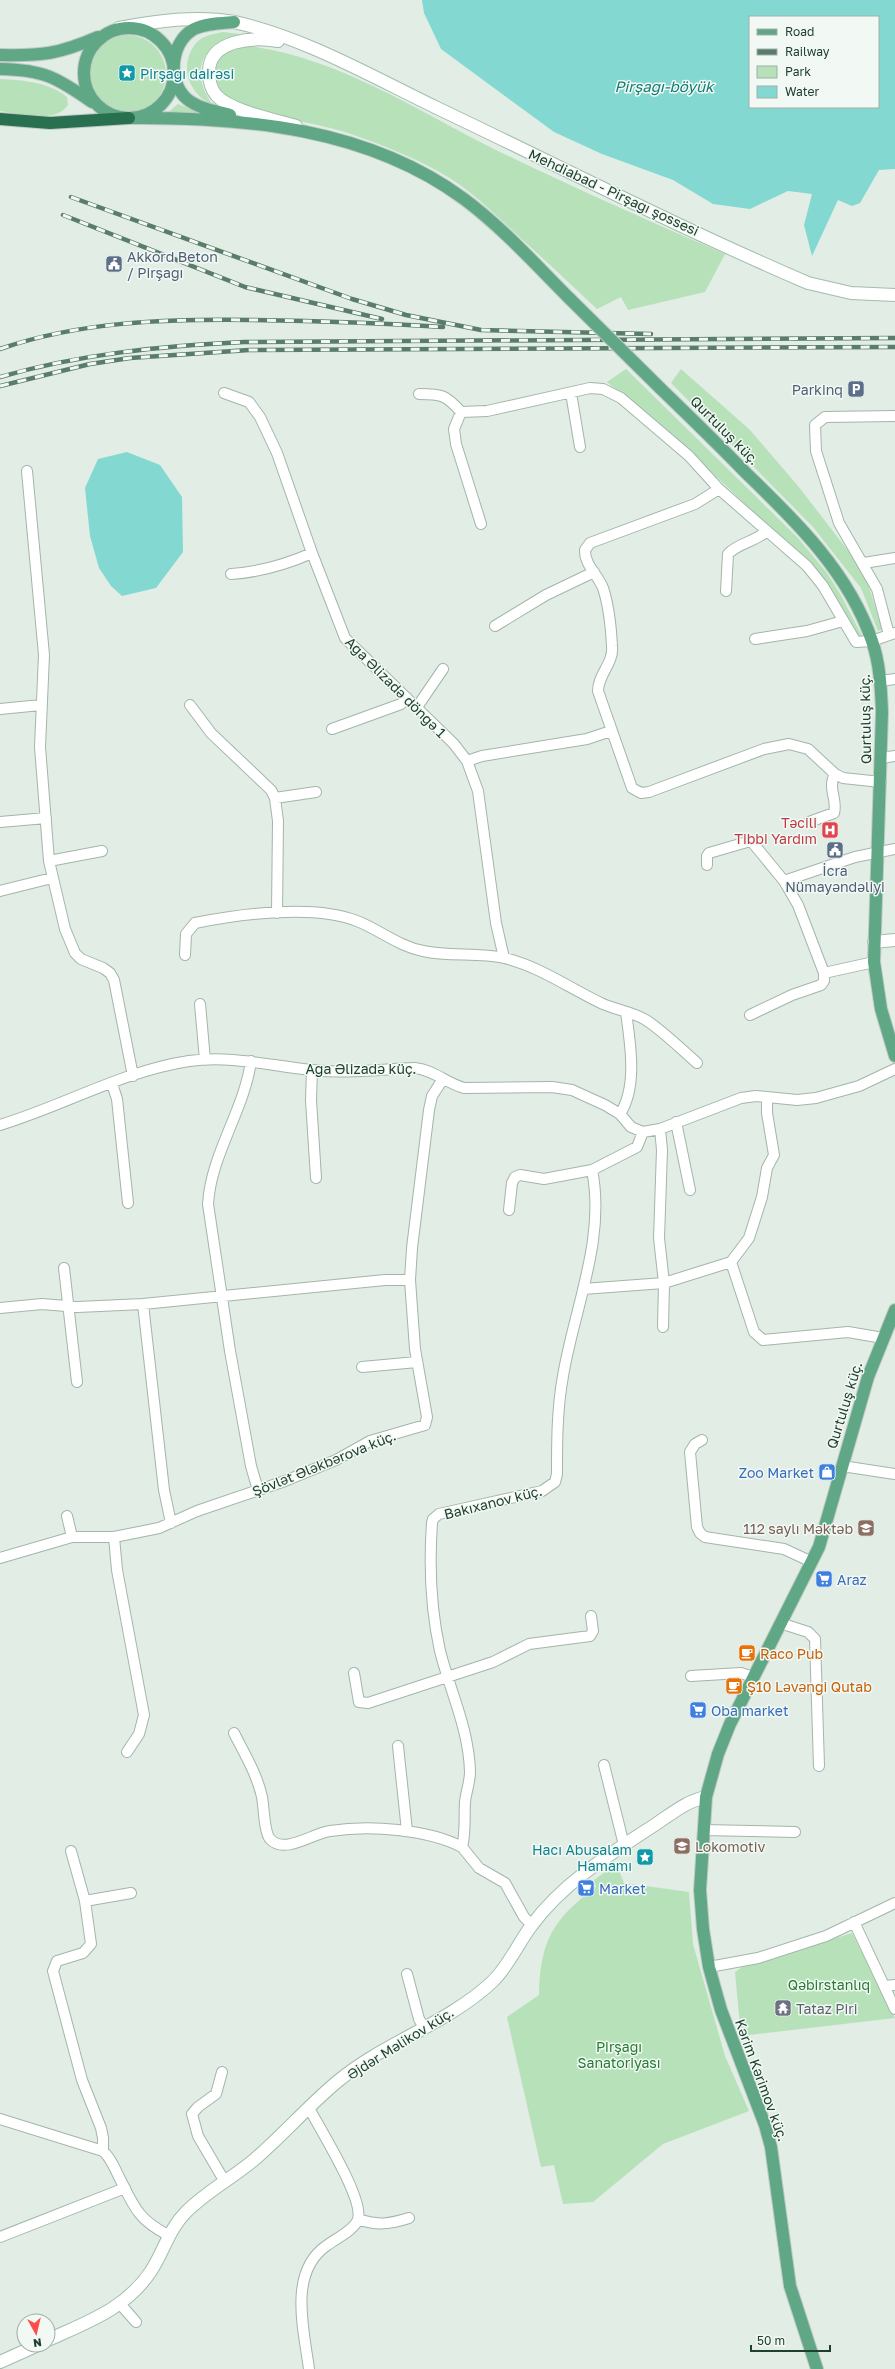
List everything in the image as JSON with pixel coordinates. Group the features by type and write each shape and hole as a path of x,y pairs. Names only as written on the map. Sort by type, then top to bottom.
{"highway":[{"path":"0,119 50,123 129,118"}],"main road":[{"path":"102,109 95,103 86,87 84,68 89,50 102,36 114,30 188,20 234,22 314,50"},
{"path":"129,118 147,114 162,104 171,89 177,50 186,35 202,26 234,22"},
{"path":"0,55 32,56 68,50 114,30 130,27 152,34 168,49 180,92 194,104 256,122"},
{"path":"314,50 269,40 234,43 223,48 213,57 209,68 209,78 211,87 217,96 227,103 324,135"},
{"path":"0,47 32,56"},
{"name":"Mehdiabad - Pirşağı şossesi","path":"314,50 808,283 852,293 895,295"},
{"path":"0,69 27,70 49,75 62,80 111,114 129,118 197,118 256,122"},
{"name":"Qurtuluş küç.","path":"256,122 324,135 394,160 445,186 489,220 769,495 817,547 854,599 872,641 881,681 882,758 874,962 881,1009 895,1056"},
{"path":"874,942 895,940"},
{"name":"Qurtuluş küç.","path":"706,1797 721,1747 753,1677 812,1562 823,1534 868,1376 883,1338 893,1319"},
{"name":"Kərim Kərimov küç.","path":"706,1797 703,1830 701,1910 709,1968 730,2038 767,2132 775,2173 783,2244 790,2286 817,2369"},
{"name":"Əjdər Məlikov küç.","path":"56,2336 105,2314 120,2304 142,2284 152,2269 168,2235 188,2209 256,2158 353,2069 424,2028 473,1997 496,1978 532,1925 565,1890 624,1845 690,1802 706,1797"},
{"path":"0,2362 20,2353"}],"street":[{"path":"419,394 440,394 450,400 461,412 487,411 590,388 603,389 621,398 689,456 719,489 807,566 823,586 856,642 872,641 892,634 877,588 864,563 839,523 816,451 815,425 825,417 895,416"},
{"name":"Ağa Əlizadə döngə 1","path":"224,393 249,402 260,417 276,453 312,553 345,638 454,744 467,761 478,791 496,923 504,958"},
{"path":"571,393 580,446"},
{"path":"461,412 454,429 456,444 481,524"},
{"path":"27,471 44,655 41,705 42,785 46,818 48,860 65,929 75,953 81,959 103,968 114,980 133,1076"},
{"path":"719,489 695,504 590,543 585,550 585,555 605,596 612,642 611,661 598,683 598,691 628,781 635,792 641,793 777,745 789,744 808,749 834,774 843,778 881,782"},
{"path":"726,591 728,554 732,549 759,539 767,531"},
{"path":"231,574 282,566 312,553"},
{"path":"864,563 895,558"},
{"path":"495,626 546,595 594,572"},
{"path":"755,639 807,631 843,621"},
{"path":"417,707 443,669"},
{"path":"881,681 895,679"},
{"path":"332,729 401,704 407,698"},
{"path":"0,709 41,705"},
{"path":"190,705 210,733 272,790 275,798 278,821 277,913"},
{"path":"467,761 482,756 574,741 611,731"},
{"path":"882,758 895,756"},
{"path":"809,822 834,813 835,809 831,787 834,774"},
{"path":"275,798 316,792"},
{"path":"0,822 46,818"},
{"path":"707,865 706,856 709,853 747,842 752,842 784,881 798,905 824,973 824,981 821,985 792,995 750,1015"},
{"path":"784,881 878,851 895,849"},
{"path":"48,860 102,851"},
{"path":"0,891 52,878"},
{"path":"185,956 186,934 195,923 277,913 316,914 343,917 358,921 400,944 423,951 504,958 531,968 605,1004 636,1014 658,1028 697,1063"},
{"path":"824,973 874,962"},
{"path":"200,1004 205,1060"},
{"path":"620,1114 626,1104 630,1082 626,1012"},
{"name":"Ağa Əlizadə küç.","path":"0,1126 46,1111 133,1076 167,1066 205,1060 251,1061 312,1070 342,1071 415,1068 425,1069 453,1085 476,1089 552,1087 572,1090 586,1095 620,1114 631,1128 643,1132"},
{"path":"251,1061 244,1090 209,1185 208,1204 241,1414 258,1490"},
{"path":"509,1210 515,1177 520,1175 544,1178 592,1170 637,1147 643,1132 660,1130 676,1122 741,1098 767,1097 797,1100 816,1098 859,1086 895,1069"},
{"path":"312,1070 311,1100 316,1178"},
{"name":"Şövlət Ələkbərova küç.","path":"0,1558 72,1537 114,1536 142,1533 336,1460 370,1441 426,1425 427,1417 417,1362 411,1314 410,1280 412,1248 429,1110 432,1096 443,1079"},
{"path":"112,1084 118,1099 128,1203"},
{"path":"582,1289 664,1283 731,1262 749,1238 762,1197 767,1168 774,1155 767,1113 767,1097"},
{"path":"676,1122 690,1190"},
{"path":"660,1130 662,1150 659,1238 664,1283 663,1327"},
{"name":"Bakıxanov küç.","path":"462,1847 465,1836 465,1801 470,1774 469,1754 449,1678 440,1651 431,1567 433,1519 439,1514 542,1491 555,1482 557,1474 557,1416 563,1376 582,1289 596,1208 596,1189 592,1170"},
{"path":"731,1262 754,1332 763,1340 848,1332 883,1338"},
{"path":"64,1268 67,1306 77,1382"},
{"path":"0,1308 42,1304 78,1307 143,1304 385,1280 410,1280"},
{"path":"143,1304 164,1490 171,1522"},
{"path":"362,1367 417,1362"},
{"path":"702,1440 694,1444 690,1452 697,1527 700,1533 705,1537 784,1549 812,1562"},
{"path":"842,1466 895,1474"},
{"path":"67,1516 72,1537"},
{"path":"114,1536 117,1570 144,1715 139,1734 127,1752"},
{"path":"354,1673 357,1697 362,1704 449,1678 493,1662 529,1644 590,1636 593,1631 592,1616"},
{"path":"780,1623 808,1632 815,1639 818,1766"},
{"path":"691,1676 740,1673 753,1677"},
{"path":"234,1733 257,1780 262,1796 267,1833 270,1838 278,1843 295,1843 330,1831 407,1831 422,1834 462,1847 479,1868 505,1883 524,1917 532,1925"},
{"path":"398,1746 407,1831"},
{"path":"604,1766 624,1845"},
{"path":"703,1830 794,1832"},
{"path":"71,1851 85,1901 91,1944 83,1952 57,1961 53,1971 82,2080 101,2128 103,2138 102,2150"},
{"path":"85,1901 132,1893"},
{"path":"709,1968 758,1958 826,1936 895,1902"},
{"path":"854,1922 895,2009"},
{"path":"407,1974 419,2019 424,2028"},
{"path":"884,1986 895,1985"},
{"path":"222,2072 216,2094 198,2107 192,2114 198,2136 225,2182"},
{"path":"309,2108 350,2186 358,2205 358,2219 352,2227 320,2250 310,2263 305,2277 302,2311 309,2369"},
{"path":"0,2119 102,2150 110,2159 145,2222 168,2235"},
{"path":"0,2237 125,2188"},
{"path":"358,2219 372,2224 390,2224 409,2218"},
{"path":"120,2304 136,2322"}],"green space":[{"path":"223,32 241,34 217,45 203,60 201,80 212,104 197,93 192,86 188,78 188,60 191,51 197,42 209,35"},
{"name":"Pirşağı dairəsi","path":"127,35 142,38 149,42 159,52 163,59 166,74 163,89 159,96 149,106 142,110 127,113 112,110 105,106 95,96 91,89 88,74 91,59 95,52 105,42 112,38"},
{"path":"248,46 280,52 342,72 401,100 517,160 725,254 705,292 628,310 621,297 597,309 482,202 457,183 436,170 400,153 351,134 263,112 231,99 217,87 214,80 214,69 216,62 227,52"},
{"path":"0,79 26,81 52,88 67,97 68,105 62,111 46,116 0,111"},
{"path":"178,104 206,115 166,114"},
{"path":"626,369 798,538 827,573 842,597 862,636 856,637 820,575 683,445 607,382"},
{"path":"681,369 750,430 798,486 859,565 869,587 882,629 878,631 861,588 813,527 671,383"},
{"name":"Pirşağı Sanatoriyası","path":"616,1864 624,1883 689,1892 693,1944 725,2056 749,2111 663,2144 593,2202 563,2204 554,2165 541,2167 507,2017 539,1995 542,1960 546,1946 559,1921 569,1910 596,1887 594,1880"},
{"name":"Qəbirstanlıq","path":"852,1933 895,2018 741,2036 735,1972 742,1967"}],"water":[{"name":"Pirşağı-böyük","path":"422,0 895,0 895,169 879,170 860,203 852,206 838,200 812,256 804,225 812,194 788,191 750,209 713,204 673,180 602,154 554,132 441,49 424,13"},
{"path":"127,452 160,465 182,497 183,552 156,588 122,596 111,586 99,568 90,536 85,488 98,459"}],"railway":[{"path":"71,197 352,299 406,315 481,330 651,334"},
{"path":"63,215 245,287 382,319"},
{"path":"0,349 31,340 93,327 156,321 276,320 443,327"},
{"path":"0,377 60,362 121,352 244,342 895,338"},
{"path":"0,386 90,364 130,358 249,350 895,347"}],"place":[{"name":"Pirşağı dairəsi","path":"127,73"},
{"name":"Akkord Beton / Pirşağı","path":"114,264"},
{"name":"Parkinq","path":"856,389"},
{"name":"Təcili Tibbi Yardım","path":"830,830"},
{"name":"İcra Nümayəndəliyi","path":"835,850"},
{"name":"Zoo Market","path":"827,1472"},
{"name":"112 saylı Məktəb","path":"866,1528"},
{"name":"Araz","path":"824,1579"},
{"name":"Raco Pub","path":"747,1653"},
{"name":"Ş10 Ləvəngi Qutab","path":"734,1686"},
{"name":"Oba market","path":"698,1710"},
{"name":"Lokomotiv","path":"682,1846"},
{"name":"Hacı Abusalam Hamamı","path":"645,1857"},
{"name":"Market","path":"586,1888"},
{"name":"Tataz Piri","path":"783,2008"}]}
